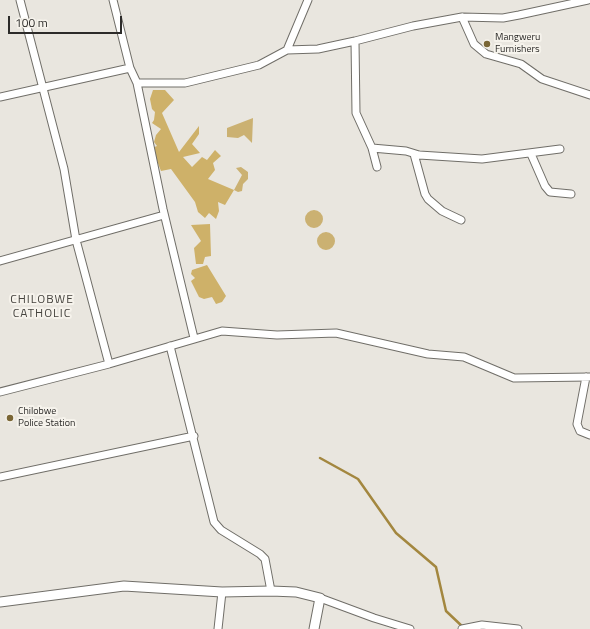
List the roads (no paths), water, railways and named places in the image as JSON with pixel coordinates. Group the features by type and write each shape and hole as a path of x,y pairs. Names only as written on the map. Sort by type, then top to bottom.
{"street":[{"path":"20,0 64,169 76,240 109,364"},
{"path":"113,0 130,68 137,83 164,215 194,338"},
{"path":"287,50 299,17 308,0"},
{"path":"137,83 185,83 259,65 287,50 318,49 413,26 462,17 503,18 588,0"},
{"path":"462,17 474,44 486,54 521,64 542,79 590,95"},
{"path":"355,41 356,113 372,148 377,167"},
{"path":"0,97 130,68"},
{"path":"372,148 406,151 414,154 482,159 531,154 560,149"},
{"path":"414,154 425,194 442,211 462,220"},
{"path":"531,154 545,186 550,192 570,194"},
{"path":"0,261 164,215"},
{"path":"0,392 109,364 222,331 277,335 336,333 428,354 464,357 514,378 588,377 577,424 580,431 590,435"},
{"path":"170,346 194,436 214,522 220,530 260,554 265,559 271,591"},
{"path":"0,477 194,436"},
{"path":"0,602 124,586 222,592 296,592 320,598 374,618 410,629"},
{"path":"218,629 222,592"},
{"path":"314,629 320,598"},
{"path":"464,628 482,625 518,629"}],"waterway":[{"path":"320,458 358,479 396,533 436,567 446,611 464,628"}],"place":[{"name":"Mangweru Furnishers","path":"487,44"},
{"name":"Chilobwe Police Station","path":"10,418"}],"district":[{"name":"CHILOBWE CATHOLIC","path":"42,307"}]}
